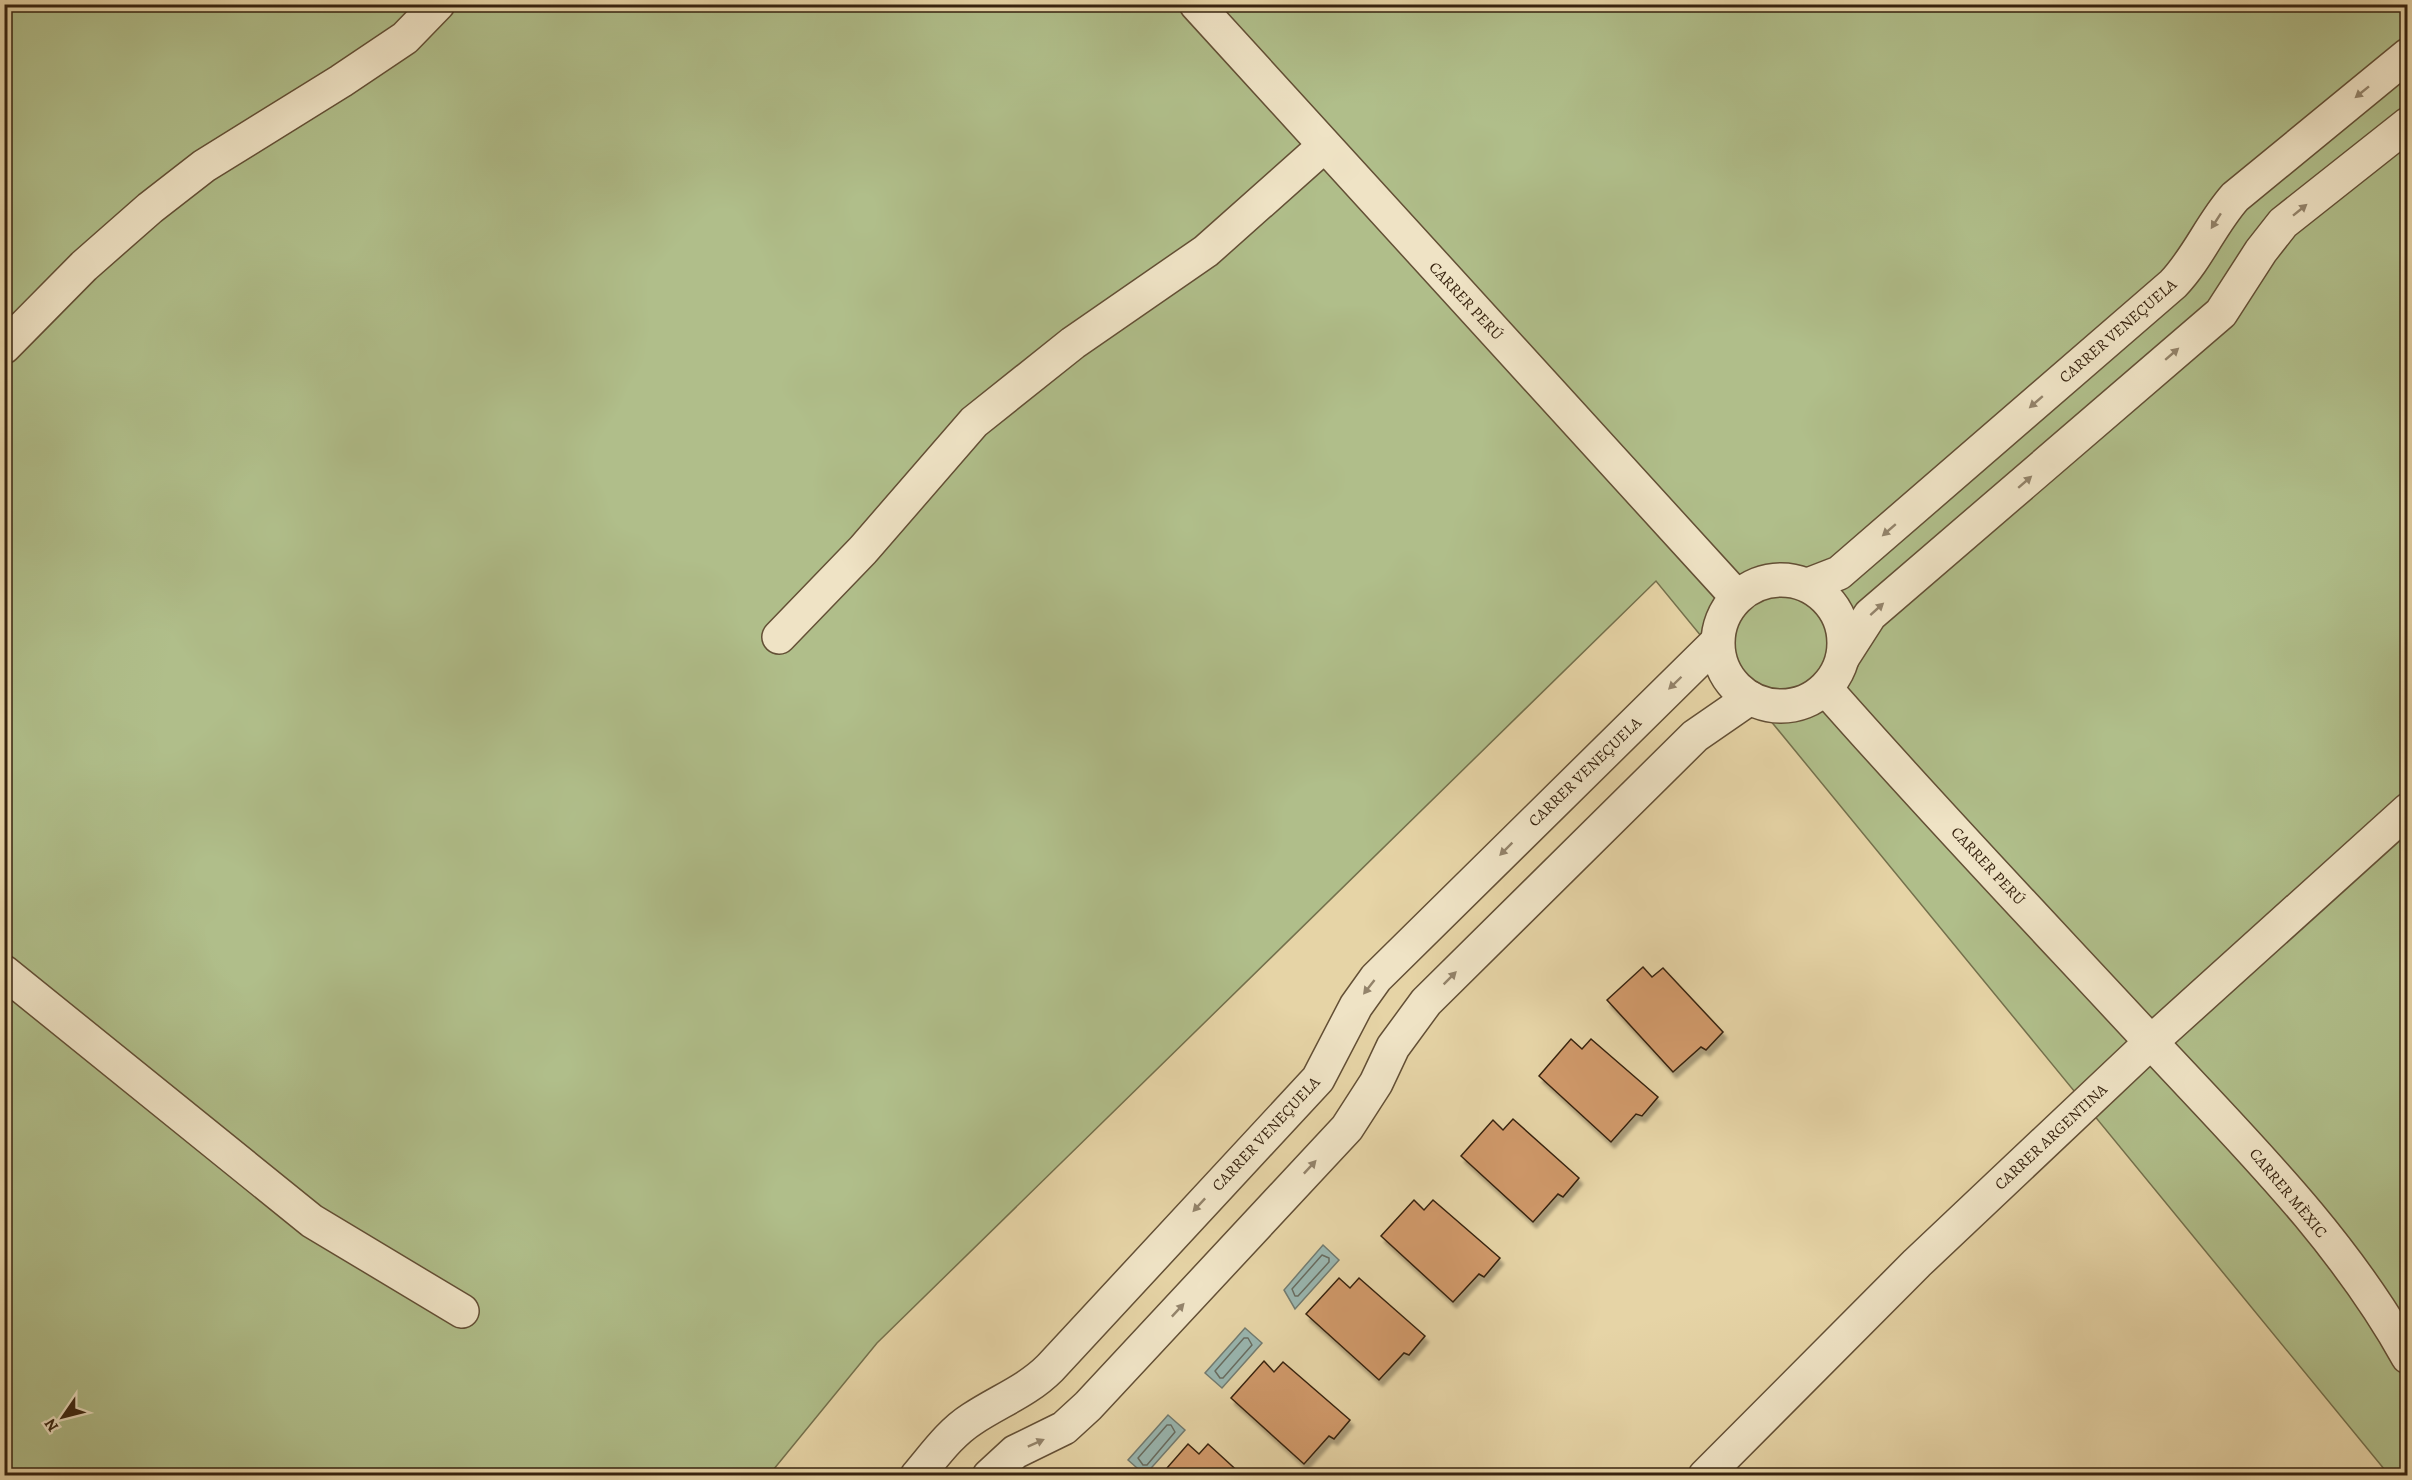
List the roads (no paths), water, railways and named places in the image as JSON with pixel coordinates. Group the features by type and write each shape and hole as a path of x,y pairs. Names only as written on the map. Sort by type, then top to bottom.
{"street":[{"path":"4,347 84,266 150,208 204,166 341,81 405,38 438,4"},
{"name":"CARRER PERÚ","path":"1196,4 1737,597"},
{"name":"CARRER VENEÇUELA","path":"1808,585 1839,573 2173,284 2187,269 2215,222 2235,197 2408,55"},
{"path":"1844,657 1844,632 1837,612 1825,596 1808,585 1788,579 1767,580 1748,588 1737,597 1721,620 1717,642 1721,663 1731,682 1750,698 1766,705 1788,706 1809,701 1826,689 1870,615 2221,313 2261,251 2283,223 2408,124"},
{"path":"779,637 863,550 974,422 1073,343 1206,251 1324,146"},
{"name":"CARRER VENEÇUELA","path":"917,1476 950,1438 971,1419 1023,1391 1050,1368 1318,1079 1356,1006 1376,978 1717,642"},
{"name":"CARRER PERÚ","path":"1826,689 2151,1042"},
{"path":"989,1476 1015,1452 1064,1428 1082,1412 1347,1128 1376,1083 1393,1047 1426,1002 1695,736 1750,698"},
{"name":"CARRER ARGENTINA","path":"1705,1476 1917,1263 2151,1042 2408,810"},
{"path":"4,972 312,1221 462,1311"},
{"name":"CARRER MÈXIC","path":"2151,1042 2253,1150 2309,1217 2354,1274 2408,1356"}],"water":[{"path":"1323,1245 1339,1260 1295,1309 1284,1290"},
{"path":"1245,1328 1262,1343 1222,1388 1205,1373"},
{"path":"1168,1415 1185,1430 1145,1475 1128,1460"}]}
